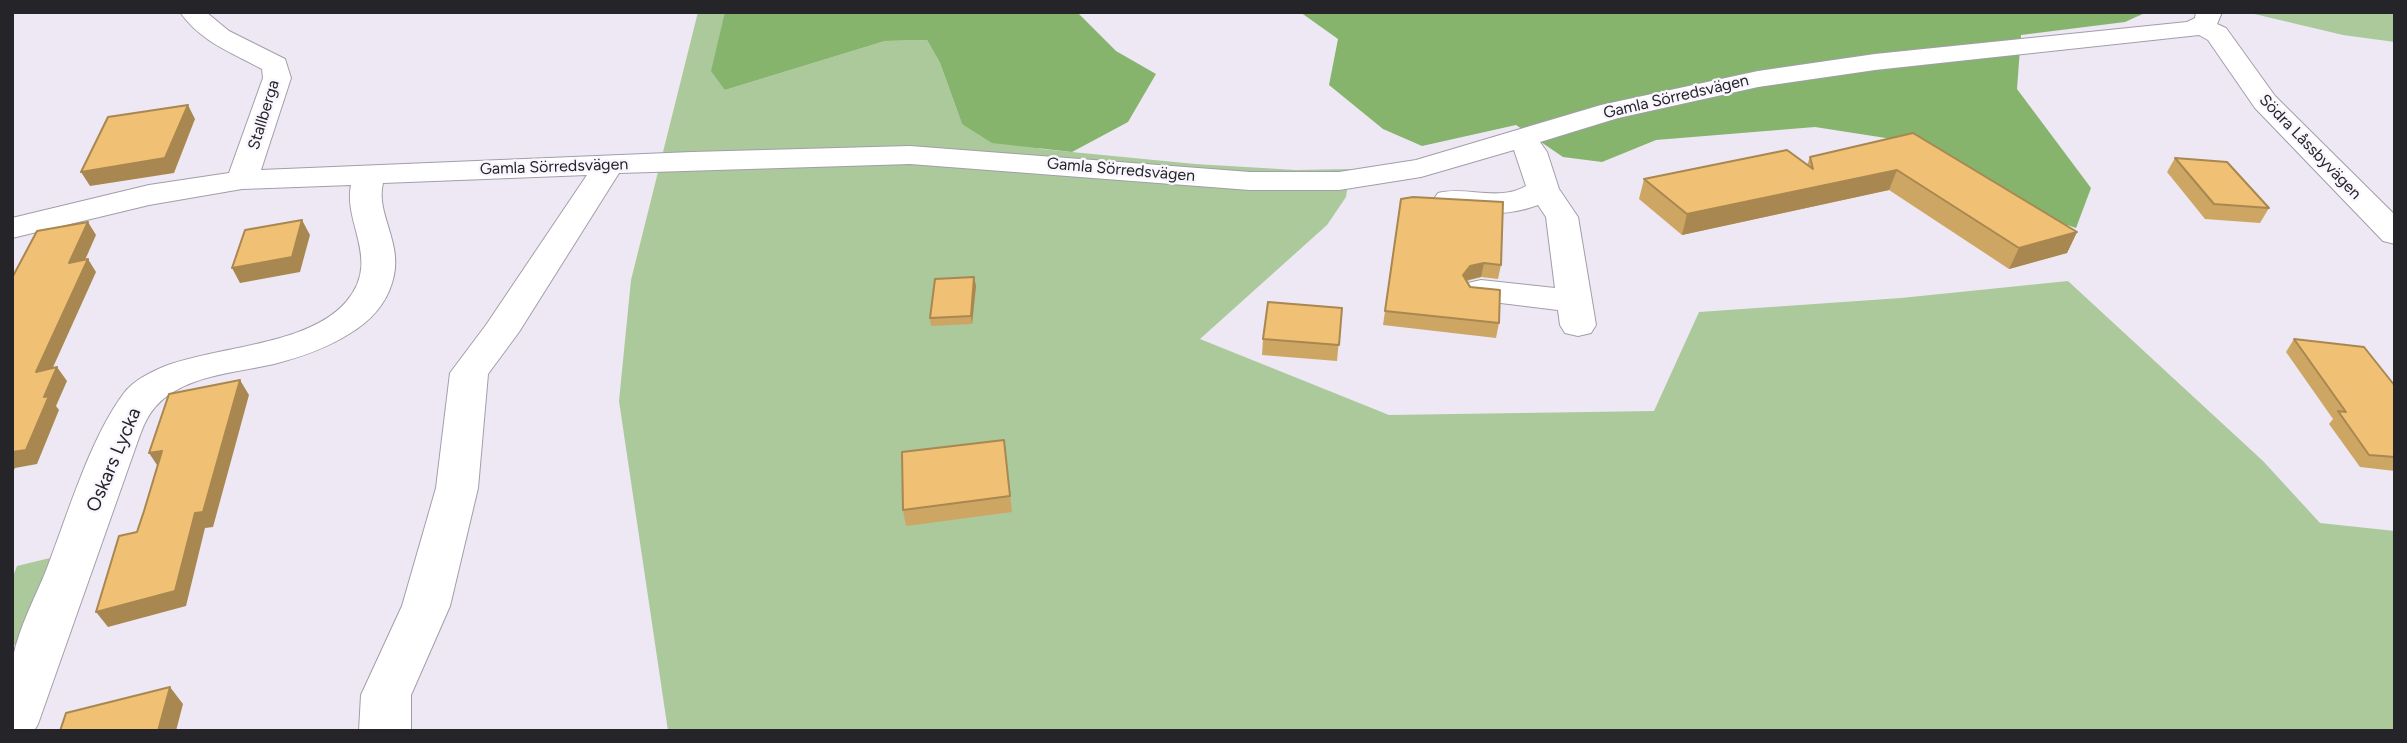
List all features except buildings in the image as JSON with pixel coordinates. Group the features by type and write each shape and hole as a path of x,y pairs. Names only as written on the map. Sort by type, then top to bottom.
{"street":[{"name":"Stallberga","path":"193,12 202,27 215,36 275,65 277,78 242,180"},
{"name":"Gamla Sörredsvägen","path":"12,228 149,195 242,180 610,165 910,155 1250,181 1339,181 1421,168 1611,111 1758,79 1875,62 2176,31 2206,19"},
{"name":"Södra Låssbyvägen","path":"2206,19 2265,102 2395,234"},
{"path":"1481,291 1576,313 1562,218 1543,189 1532,152 1521,139"},
{"path":"385,731 387,695 426,606 457,488 468,373 500,332 610,165"},
{"name":"Oskars Lycka","path":"12,724 116,448 137,403 155,387 197,370 303,345 331,331 360,309 372,291 380,267 380,247 364,186 370,174"},
{"path":"1403,201 1411,197 1508,204 1526,201 1543,189"}],"green space":[{"path":"698,12 725,12 725,90 885,41 927,40 940,63 962,124 1041,149 1195,164 1296,170 1350,169 1346,197 1327,225 1200,339 1389,415 1654,411 1699,312 1901,298 2068,281 2263,461 2320,523 2395,531 2395,731 668,731 619,401 631,280"},
{"path":"725,12 1077,12 1116,51 1156,74 1128,122 1072,152 992,143 962,124 940,63 927,40 885,41 725,90 711,71"},
{"path":"1300,12 2147,12 2125,22 2021,35 2017,89 2091,188 2076,228 2016,208 1905,141 1815,127 1656,140 1602,162 1563,157 1516,125 1422,146 1383,129 1329,85 1338,39"},
{"path":"2246,12 2395,12 2395,42 2343,35"},
{"path":"54,557 23,643 12,645 12,579 17,566"}]}
